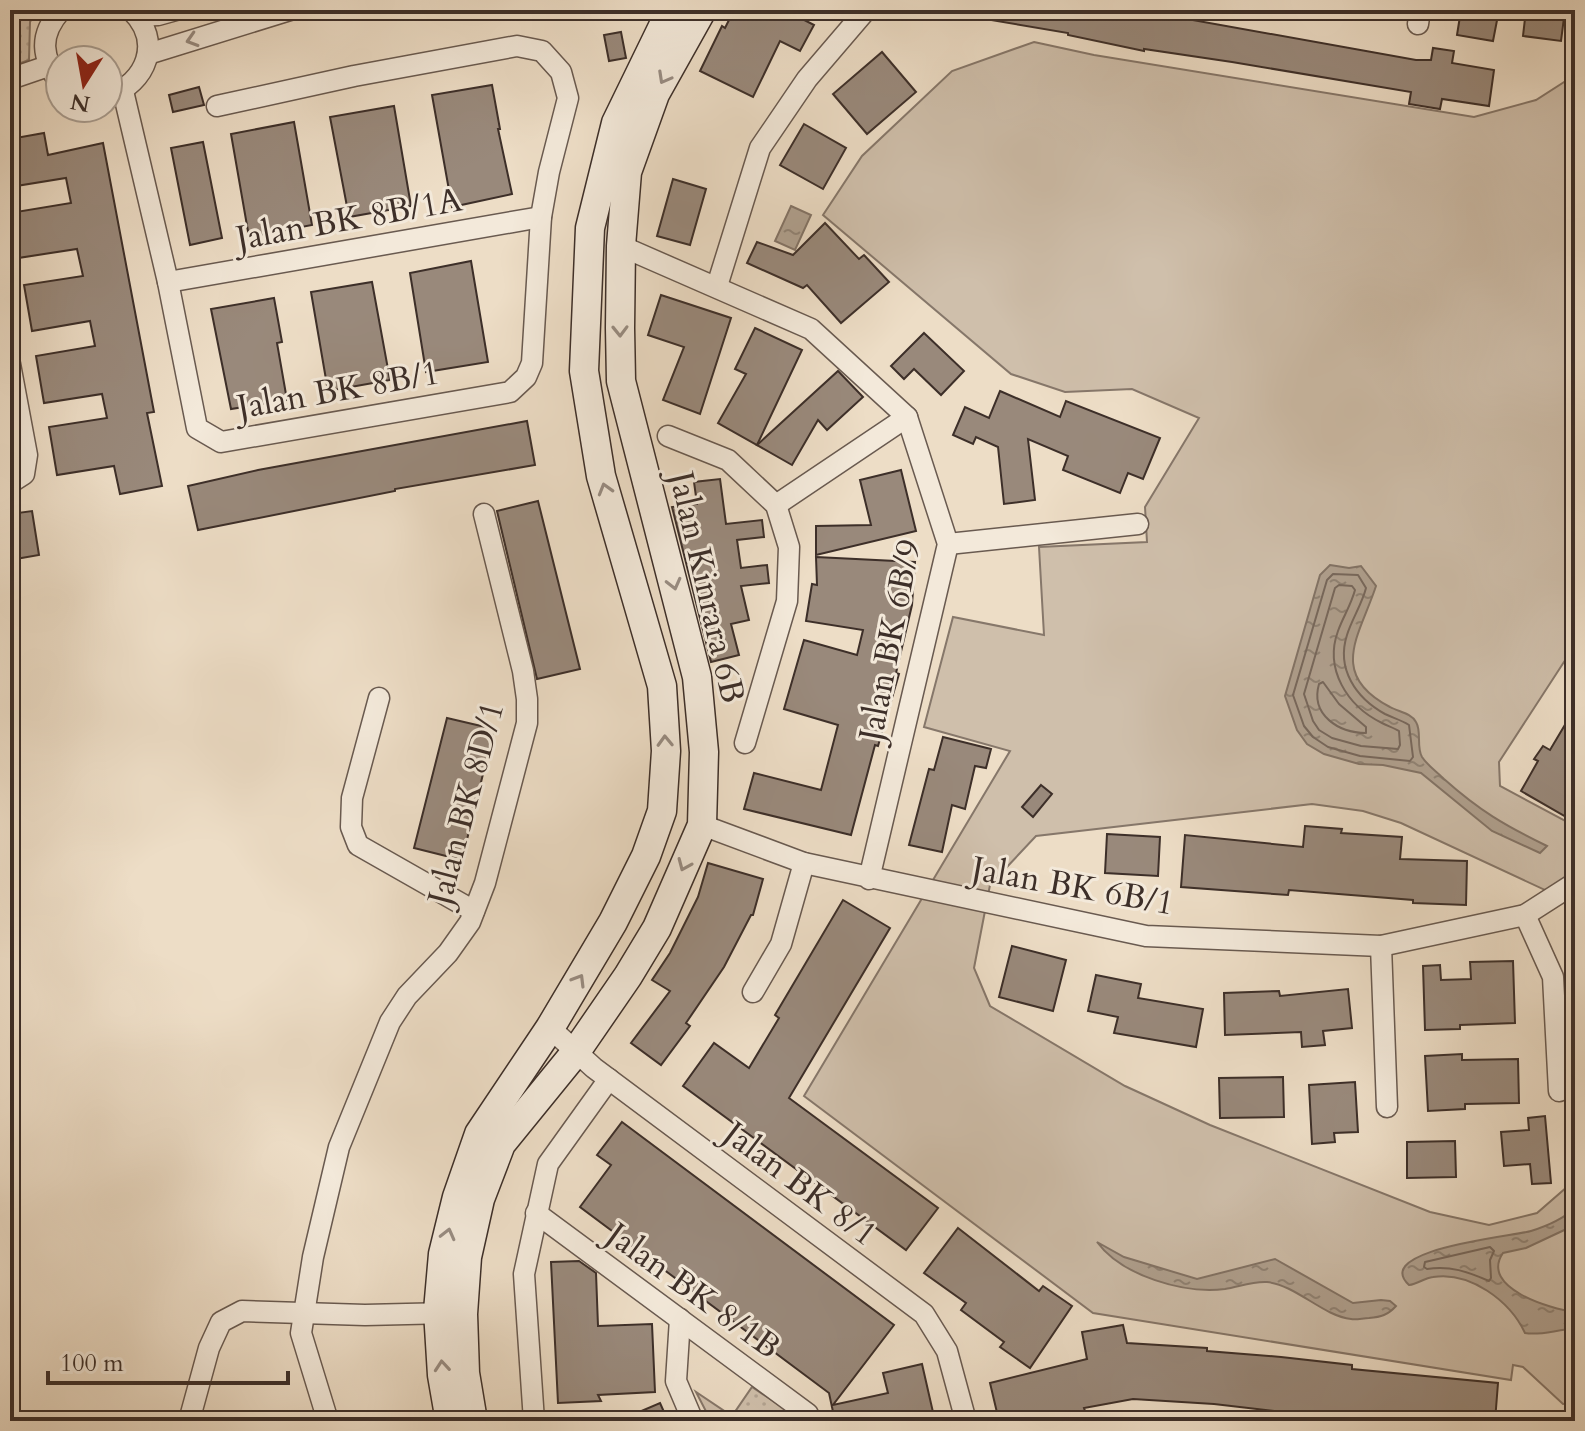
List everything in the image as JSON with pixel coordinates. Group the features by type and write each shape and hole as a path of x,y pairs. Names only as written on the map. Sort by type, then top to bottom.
{"street":[{"path":"45,44 50,23 61,10"},
{"path":"134,13 158,15 176,10"},
{"path":"148,54 290,10"},
{"name":"Jalan Kinrara 6B","path":"473,1421 450,1313 443,1254 457,1197 479,1134 550,1028 613,922 646,856 662,811 666,751 662,686 601,476 584,371 590,228 616,123 671,10"},
{"name":"Jalan Kinrara 6B","path":"450,1421 442,1375 450,1313 480,1199 501,1144 575,1053 628,976 657,928 702,825 704,752 697,677 621,381 621,246 627,172 655,94 702,10"},
{"path":"717,286 760,148 807,79 866,10"},
{"path":"124,88 140,75 148,54 144,27 134,13"},
{"name":"Jalan BK 8B/1","path":"124,123 168,282 197,428 221,442 510,392 526,377 532,363 541,217 568,98 561,72 542,51 517,46 354,76 217,106"},
{"path":"10,79 44,67"},
{"name":"Jalan BK 8B/1A","path":"168,282 541,217"},
{"name":"Jalan BK 6B/9","path":"621,246 811,329 907,417 948,544 869,879"},
{"path":"10,364 27,455 24,474 10,483"},
{"path":"776,505 907,417"},
{"path":"668,436 728,460 776,505 789,547 787,601 745,743"},
{"name":"Jalan BK 8D/1","path":"328,1421 301,1333 313,1257 339,1147 360,1092 399,1009 407,996 448,953 470,922 485,883 527,723 523,671 484,514"},
{"path":"948,544 1138,524"},
{"path":"379,698 352,798 351,827 358,845 474,911"},
{"name":"Jalan BK 6B/1","path":"702,825 804,863 1146,936 1381,946 1525,915 1575,883"},
{"path":"753,992 781,944 804,863"},
{"path":"1525,915 1553,977 1559,1091"},
{"path":"1381,946 1387,1107"},
{"name":"Jalan BK 8/1","path":"550,1028 575,1053 924,1314 947,1351 966,1421"},
{"path":"534,1421 524,1274 536,1213 548,1164 609,1079"},
{"name":"Jalan BK 8/1B","path":"536,1213 808,1414 810,1421"},
{"path":"189,1421 209,1348 221,1322 242,1311 365,1315 450,1313"},
{"path":"680,1319 676,1381 693,1421"}],"shaded area":[{"path":"10,10 36,10 30,22 29,60 10,67"},
{"path":"1034,42 1094,55 1474,117 1536,100 1575,75 1575,645 1499,762 1500,786 1575,826 1575,904 1401,823 1363,811 1312,804 1036,836 990,885 974,968 990,1006 1125,1086 1210,1125 1430,1212 1489,1225 1537,1213 1575,1180 1575,1403 1563,1404 1523,1367 1513,1365 1511,1380 1093,1313 804,1096 1010,751 924,727 953,617 1044,635 1039,547 1147,542 1145,507 1199,418 1132,389 1065,392 1011,374 823,215 862,156 952,71"},
{"path":"752,1387 803,1421 711,1421 696,1392 732,1416"}],"water":[{"path":"791,206 811,215 795,250 775,241"},
{"path":"1330,565 1361,566 1376,586 1353,652 1359,681 1371,694 1414,719 1419,730 1420,753 1430,766 1481,809 1547,846 1540,853 1492,831 1421,773 1383,765 1359,764 1324,754 1307,744 1297,730 1285,696 1320,575"},
{"path":"1575,1208 1575,1225 1526,1248 1503,1253 1498,1265 1501,1277 1521,1294 1575,1312 1575,1329 1525,1333 1510,1310 1474,1284 1447,1276 1409,1285 1402,1273 1410,1262 1427,1253 1531,1231 1554,1222"},
{"path":"1097,1242 1124,1257 1197,1279 1275,1259 1353,1303 1381,1300 1390,1301 1396,1306 1381,1316 1353,1319 1330,1312 1278,1284 1267,1282 1225,1289 1191,1289 1138,1273 1108,1254"}],"building":[{"path":"734,10 785,10 814,25 800,51 780,41 753,97 700,71 722,26 725,28"},
{"path":"974,10 1137,10 1416,60 1431,60 1433,48 1454,51 1452,63 1494,70 1489,106 1442,99 1440,109 1409,104 1411,92 1232,62 1144,51 1068,33 973,17"},
{"path":"1461,10 1499,10 1493,41 1457,35"},
{"path":"1526,10 1565,10 1561,41 1523,36"},
{"path":"621,32 626,58 609,61 604,35"},
{"path":"882,52 916,92 867,134 833,94"},
{"path":"492,85 512,194 452,207 432,95"},
{"path":"199,87 204,105 173,112 169,95"},
{"path":"394,106 411,206 349,217 330,117"},
{"path":"294,122 312,225 249,237 231,134"},
{"path":"804,124 846,148 823,189 780,165"},
{"path":"44,133 48,155 103,143 154,412 147,413 162,486 120,494 114,466 57,475 49,427 107,418 102,394 44,403 36,356 95,346 90,321 32,331 24,285 83,276 77,249 18,258 10,213 71,203 66,178 10,187 10,139"},
{"path":"203,142 222,238 190,245 171,148"},
{"path":"673,179 706,189 690,245 657,236"},
{"path":"825,223 859,259 864,255 889,282 841,323 807,285 803,288 747,263 757,242 793,255"},
{"path":"471,261 488,362 426,372 410,273"},
{"path":"372,282 390,380 328,391 311,292"},
{"path":"661,295 731,318 700,414 663,400 684,347 648,335"},
{"path":"274,298 282,342 277,343 287,400 231,409 211,309"},
{"path":"755,328 802,350 757,445 718,423 746,374 735,369"},
{"path":"924,333 964,371 941,395 914,369 904,379 891,366"},
{"path":"838,371 863,397 827,430 818,420 792,465 757,445"},
{"path":"1000,391 1060,417 1066,401 1160,438 1143,479 1128,473 1120,493 1063,470 1068,456 1028,439 1035,500 1004,504 998,447 976,437 973,444 953,435 965,407 989,418"},
{"path":"527,421 535,465 395,489 198,530 188,486 258,470"},
{"path":"901,470 916,531 816,555 816,526 871,525 860,480"},
{"path":"720,479 726,524 762,520 764,537 737,540 741,568 767,565 769,583 741,586 749,620 731,624 739,655 711,662 672,507 697,504 694,482"},
{"path":"538,501 580,669 537,679 497,511"},
{"path":"32,511 39,555 10,560 10,514"},
{"path":"816,557 915,562 912,605 896,673 899,674 878,746 875,745 851,835 744,809 754,773 821,790 838,725 784,709 804,640 857,655 863,630 806,621 812,584 817,585"},
{"path":"1575,708 1575,822 1521,791 1538,761 1534,759 1543,746 1550,750"},
{"path":"447,718 494,729 462,860 414,848"},
{"path":"943,737 991,749 986,768 975,766 965,809 952,805 942,852 909,845 929,769 934,770"},
{"path":"1041,785 1052,794 1033,817 1022,807"},
{"path":"1305,826 1342,829 1341,833 1402,837 1400,859 1467,861 1466,905 1413,903 1413,900 1289,890 1288,895 1181,887 1185,835 1303,847"},
{"path":"1107,834 1160,837 1158,876 1105,873"},
{"path":"708,863 763,879 753,915 724,967 686,1023 690,1026 661,1065 631,1043 670,991 652,980 670,953 698,897"},
{"path":"843,900 890,928 789,1098 938,1208 906,1250 683,1086 714,1043 749,1068 779,1018 775,1015"},
{"path":"1012,946 1066,960 1053,1011 999,997"},
{"path":"1513,961 1515,1023 1425,1030 1423,966 1440,965 1441,980 1471,979 1470,962"},
{"path":"1096,975 1141,984 1138,998 1203,1009 1196,1047 1114,1033 1118,1017 1088,1011"},
{"path":"1348,989 1352,1028 1323,1031 1325,1045 1302,1047 1301,1032 1225,1035 1224,993 1279,991 1280,996"},
{"path":"1462,1054 1462,1060 1518,1059 1519,1103 1465,1104 1465,1109 1428,1111 1425,1056"},
{"path":"1283,1077 1284,1117 1220,1118 1219,1078"},
{"path":"1355,1082 1358,1132 1334,1133 1335,1142 1312,1144 1309,1085"},
{"path":"1545,1116 1551,1183 1532,1184 1530,1164 1504,1166 1501,1132 1529,1130 1528,1118"},
{"path":"622,1122 894,1325 833,1405 888,1393 883,1373 922,1364 935,1421 835,1421 829,1393 580,1207 611,1165 597,1155"},
{"path":"1455,1141 1456,1177 1407,1178 1407,1142"},
{"path":"958,1228 1039,1291 1043,1286 1072,1306 1030,1368 1000,1347 1004,1342 961,1310 966,1303 924,1273"},
{"path":"579,1261 596,1273 598,1326 652,1324 655,1392 598,1395 601,1401 558,1403 551,1262"},
{"path":"1123,1325 1127,1343 1207,1348 1207,1351 1352,1365 1352,1369 1498,1383 1495,1421 1360,1421 1214,1404 1133,1399 1084,1408 1085,1411 1045,1421 999,1421 990,1383 1087,1359 1082,1332"},
{"path":"660,1403 668,1421 618,1421"}]}
